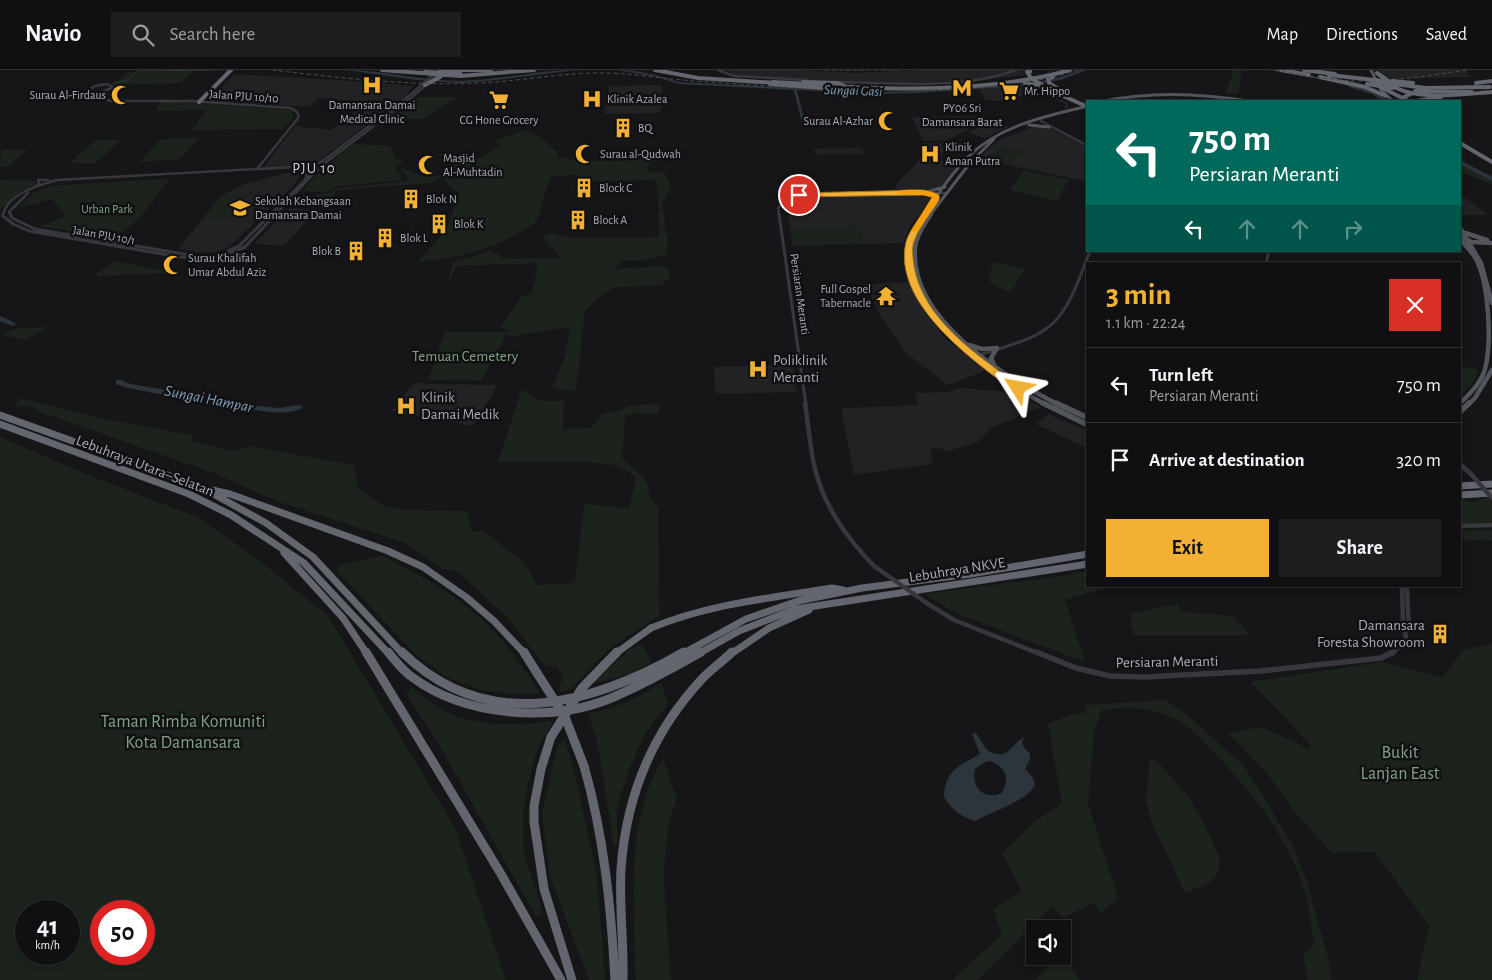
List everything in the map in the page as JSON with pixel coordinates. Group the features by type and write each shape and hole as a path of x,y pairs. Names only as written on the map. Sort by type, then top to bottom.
{"highway":[{"path":"199,102 231,70"},
{"path":"382,70 447,76 538,70"},
{"path":"399,70 431,75 519,70"},
{"path":"412,70 431,75"},
{"path":"440,70 457,71"},
{"path":"447,76 447,72 491,70"},
{"path":"462,74 508,70"},
{"path":"528,71 534,70"},
{"path":"655,70 688,77 770,84 838,89 844,86 838,83 711,78"},
{"path":"661,70 711,78 839,86 899,87 1014,81 1070,70"},
{"path":"1281,70 1434,95 1492,88"},
{"path":"1287,70 1438,93 1492,88"},
{"path":"1293,70 1329,76 1410,84 1492,88"},
{"path":"1304,70 1360,78 1380,86 1403,100"},
{"path":"1028,71 1031,78 1086,107"},
{"path":"995,84 1031,80 1060,71"},
{"path":"1043,84 1060,71"},
{"path":"1360,78 1376,73 1391,83 1492,88"},
{"path":"1336,74 1380,86 1410,84"},
{"path":"425,84 431,75"},
{"path":"425,84 431,75"},
{"path":"1336,80 1350,81 1344,76"},
{"path":"723,80 888,89 1025,83 1043,84 1066,96"},
{"path":"1410,84 1398,81 1392,81 1390,84 1396,90 1412,93 1446,94 1492,88"},
{"path":"839,86 849,82"},
{"path":"1353,83 1386,96"},
{"path":"883,84 899,87"},
{"path":"1405,100 1404,97 1418,92 1492,88"},
{"path":"1422,100 1492,88"},
{"path":"1073,110 1077,106 1074,100"},
{"path":"1461,144 1492,162"},
{"name":"Lebuhraya Utara–Selatan","path":"0,415 199,486"},
{"name":"Lebuhraya Utara–Selatan","path":"0,424 189,494 231,515 275,543"},
{"path":"1461,486 1492,484"},
{"path":"199,486 273,527 325,568 408,658 438,682 476,697 502,702 520,704 564,702 605,691 665,663 740,621 795,601 848,591"},
{"path":"199,486 230,494 304,520 388,551 423,567 466,597 494,621 525,654 565,717 584,766 593,799 607,871 615,980"},
{"path":"1461,495 1492,493"},
{"path":"275,543 304,563 411,677 427,688 452,700 483,709 501,711 548,712 586,706 608,699 671,669 739,631 781,613 830,602"},
{"path":"275,543 343,618 371,660 501,874 561,980"},
{"name":"Lebuhraya NKVE","path":"848,591 1086,554"},
{"name":"Lebuhraya NKVE","path":"830,602 1086,564"},
{"path":"572,980 544,890 534,822 541,769 551,738 577,694 598,668 624,645 651,628 690,613 832,588 848,591"},
{"path":"623,980 621,869 626,828 634,794 644,764 658,737 673,713 707,672 728,654 770,626 830,602"}],"main road":[{"path":"1371,70 1376,73 1380,86 1386,96 1392,100"},
{"path":"1109,100 1128,96 1166,93 1193,94 1240,100"},
{"path":"1122,100 1168,95 1227,100"},
{"path":"1086,107 1041,120 993,140 973,159 944,193 922,228 914,255 916,275 938,312 962,345 1019,384 1086,417"},
{"path":"1086,107 1003,131 987,140 968,157 946,187 944,193 936,200 910,240 908,254 913,283 932,312 962,345 989,368 1021,391 1086,424"},
{"path":"1029,125 1050,126 1052,118"},
{"path":"923,193 946,187"},
{"path":"923,193 933,194 936,200"},
{"path":"1461,231 1489,242"},
{"path":"1461,231 1470,242 1488,280 1492,303"},
{"path":"1461,240 1476,256 1482,278 1489,320 1485,370 1469,395 1461,402"},
{"path":"1470,242 1489,242"},
{"path":"1476,256 1480,247 1489,242"},
{"path":"1486,303 1492,316 1492,325 1488,330"},
{"path":"962,345 982,349 997,348"},
{"path":"995,367 991,358 997,348"},
{"path":"979,355 989,368"},
{"path":"1461,411 1475,398 1492,370"}],"street":[{"path":"431,75 440,70"},
{"path":"718,70 734,76 883,84 982,79 1006,75 1015,70"},
{"path":"297,169 312,166 324,160 425,84"},
{"name":"Jalan PJU 10/1","path":"297,169 55,183 32,191 17,202 9,212 12,218 35,229 203,256 220,254 239,246 315,170 412,98 425,84"},
{"path":"109,93 113,87 110,85 98,85 87,90 90,93 109,93 116,101"},
{"name":"Jalan PJU 10/10","path":"90,93 99,99 116,101 199,102 292,108 300,117 258,169"},
{"path":"1041,120 1086,144"},
{"path":"273,171 289,168"},
{"name":"Jalan PJU 10/1","path":"289,168 315,170 288,203 245,247 224,256 201,260 29,231 13,224 3,216 4,210 22,194 36,186 57,180 258,169 289,168"},
{"path":"297,169 306,172 306,178"},
{"path":"104,177 137,178"},
{"name":"Persiaran Meranti","path":"944,193 805,194 789,198 778,208 814,464 820,486 835,518 847,537 874,566 954,620 1076,668 1110,676 1145,677 1260,671 1381,658 1392,654 1404,643 1406,632 1403,621 1402,588 1405,587"},
{"path":"17,202 22,194"},
{"path":"288,203 289,196"},
{"path":"52,235 70,234"},
{"path":"150,248 160,254"},
{"path":"979,355 1034,334 1053,324 1066,304 1090,252"},
{"path":"1461,462 1492,498"},
{"path":"1461,465 1465,468"},
{"path":"1461,526 1492,525"},
{"name":"Persiaran Meranti","path":"1405,587 1407,590 1410,628 1406,632"},
{"path":"1402,601 1408,613 1403,621"}],"shaded area":[{"path":"728,70 800,70 856,73 921,70 1022,70 1024,75 984,80 864,85 734,77"},
{"path":"1379,70 1464,70 1472,77 1393,79 1385,77"},
{"path":"234,74 414,86 405,96 315,164 263,168 295,126 331,130 368,102 319,98 309,107 208,101"},
{"path":"662,85 660,113 604,114 609,86"},
{"path":"1037,88 1043,92 999,101 985,100 979,89"},
{"path":"976,116 980,124 947,140 923,141 912,117"},
{"path":"993,120 1009,127 985,138 968,133"},
{"path":"1035,126 1048,127 1086,146 1086,181 978,159 990,147 1004,138"},
{"path":"923,143 942,143 944,151 938,160 959,164 943,186 931,190 901,191 896,189 896,185 927,151"},
{"name":"Sekolah Kebangsaan Damansara Damai","path":"303,172 294,185 229,247 217,252 203,253 178,249 221,196 245,184 287,173"},
{"path":"929,194 933,196 933,199 910,226 903,243 793,246 787,208 789,204 801,197"},
{"path":"1461,195 1488,215 1461,215"},
{"path":"290,208 317,210 284,246 254,244"},
{"path":"909,282 925,313 947,340 984,369 983,372 948,385 906,353 881,317 865,284"},
{"path":"793,364 796,392 720,394 715,392 714,367"},
{"path":"415,382 498,385 473,426 391,411"},
{"path":"959,388 1011,392 1041,407 991,428 978,442 945,452 944,448 930,449 924,427 933,464 854,475 841,408 918,405 915,393 949,392"},
{"path":"1048,414 1086,430 1086,448 1036,424"},
{"path":"976,733 987,750 1000,754 1009,751 1025,737 1022,741 1023,746 1030,754 1030,759 1025,769 1033,778 1035,784 1026,795 976,821 958,813 944,797 947,781 954,770 980,754 972,734","holes":["990,761 1003,770 1006,783 1002,793 996,795 984,794 977,787 974,776 975,769 985,762"]}],"green space":[{"path":"1232,70 1242,70 1238,95 1225,93 1234,71"},
{"path":"194,71 181,83 113,85 128,72"},
{"path":"459,97 422,119 391,119 391,116 415,98"},
{"path":"162,101 291,110 293,118 283,129 192,130 207,110 156,111"},
{"path":"525,130 542,138 556,151 560,151 556,156 567,159 593,161 660,159 645,168 650,172 664,171 671,187 662,206 668,238 665,255 642,261 621,261 615,269 661,266 669,269 670,277 662,285 615,287 602,295 585,311 576,391 552,388 565,357 570,327 507,337 509,330 500,328 522,296 532,293 538,263 456,266 447,288 453,263 490,251 492,254 497,253 503,259 561,258 542,236 553,233 564,237 656,237 659,235 657,182 653,180 578,182 578,174 550,177 537,221 519,233 495,245 459,256 418,262 445,231 460,195 442,178 436,178 437,181 429,183 338,190 323,208 306,207 318,194 328,193 339,188 409,181 400,169 403,168 419,175 440,175 460,160 450,153 409,163 451,151 466,159 480,158 500,146 495,140"},
{"path":"200,138 180,159 139,162 161,139"},
{"path":"96,140 121,140 96,163 70,163"},
{"path":"353,144 390,146 395,158 404,162 394,167 403,180 337,186 325,192 302,191 324,168"},
{"path":"1004,145 1026,153 1008,163 985,158"},
{"path":"862,148 864,154 815,155 814,149"},
{"path":"1,150 28,150 7,167 0,167"},
{"path":"1461,160 1479,171 1492,175 1492,185 1461,171"},
{"path":"1024,170 1069,180 1056,201 1010,190"},
{"name":"Urban Park","path":"171,178 136,222 118,234 109,237 39,226 66,216 52,199 19,208 35,192 52,186"},
{"path":"25,179 36,181 34,185 19,193 0,210 0,180"},
{"path":"221,196 247,196 229,220 201,221"},
{"path":"859,226 864,244 793,246 790,228"},
{"path":"115,261 167,271 165,273 94,276"},
{"path":"995,262 1025,269 1011,292 994,285 989,279"},
{"path":"48,327 25,340 2,335 17,328"},
{"name":"Temuan Cemetery","path":"445,332 508,332 481,381 428,380"},
{"path":"1461,366 1478,370 1476,377 1461,397"},
{"path":"522,388 535,399 564,401 563,429 591,428 602,414 621,410 628,406 660,404 659,414 635,413 625,416 622,458 644,478 648,485 649,496 658,506 659,616 612,646 571,689 560,692 559,687 563,678 558,667 544,665 506,616 458,572 442,569 405,543 277,501 214,473 37,411 33,407 14,406 21,398 99,418 192,435 192,441 234,451 249,446 354,465 358,489 384,506 405,510 467,511 472,531 483,531 524,562 537,585 575,583 584,504 629,508 636,477 617,465 585,462 498,462"},
{"name":"Taman Rimba Komuniti Kota Damansara","path":"0,437 93,477 197,517 255,557 328,616 455,828 506,980 0,980"},
{"path":"1487,496 1492,503 1492,522 1461,524 1461,498 1474,502"},
{"path":"1492,530 1492,541 1461,539 1461,531"},
{"path":"383,556 446,592 480,618 505,644 540,693 516,694 484,691 446,677 414,653 337,571 338,565"},
{"path":"1086,571 1086,587 1110,587 1065,600 1085,662 958,614 924,594"},
{"path":"1178,604 1182,612 1234,616 1249,635 1133,635 1130,613"},
{"path":"641,644 652,662 627,675 593,683 629,650"},
{"name":"Bukit Lanjan East","path":"1492,645 1492,980 1417,980 1429,926 1375,852 1332,853 1293,810 1268,774 1228,733 1262,727 1309,749 1310,744 1251,682 1382,662 1443,677 1463,650"},
{"path":"661,683 668,704 646,732 629,769 617,807 617,841 614,846 597,740 588,714 626,702"},
{"path":"411,687 442,710 465,719 503,724 553,721 537,750 528,784 523,814 523,849 543,914 536,916 435,738 406,694"},
{"path":"1164,700 1184,712 1244,766 1294,849 1307,882 1329,961 1331,980 1307,980 1303,954 1314,945 1306,896 1291,856 1270,819 1230,769 1186,726 1166,715 1148,710 1130,709 1101,710 1094,734 1088,804 1118,898 1101,913 1092,903 1063,918 1052,907 1039,920 1026,920 1026,932 977,980 952,980 1002,934 993,909 1022,891 1002,853 1033,823 1062,803 1048,724 1070,715 1085,713 1086,705"},
{"path":"564,738 574,770 597,876 605,980 589,980 550,876 542,815 557,746"},
{"path":"663,758 677,799 670,820 666,842 665,865 671,980 636,980 633,908 634,860 641,812 648,789"},
{"path":"1150,760 1157,761 1187,795 1201,818 1220,858 1218,873 1211,882 1185,893 1152,823 1146,802"},
{"path":"1050,965 1070,965 1080,980 1035,980"}],"waterway":[{"path":"113,83 126,81 138,71 217,70"},
{"name":"Sungai Gasi","path":"348,70 431,81 459,82 575,70"},
{"name":"Sungai Gasi","path":"620,70 658,76 679,83 876,93 1027,85 1058,79 1085,70"},
{"name":"Sungai Gasi","path":"1272,70 1329,80"},
{"name":"Sungai Gasi","path":"1351,86 1374,93 1385,100"},
{"path":"795,89 803,121"},
{"path":"1041,90 1067,104 1066,109"},
{"name":"Sungai Gasi","path":"1461,163 1492,179"},
{"name":"Sungai Hampar","path":"0,318 13,324"},
{"name":"Sungai Hampar","path":"119,382 124,385 181,395 200,396 249,407 279,410 299,407"}],"railway":[{"path":"272,70 401,82 453,84 609,73 820,89 883,90 996,86 1046,79 1078,70"},
{"path":"825,70 898,70"},
{"path":"1275,70 1326,78 1370,81 1412,78 1468,70"}],"slow traffic":[{"path":"901,193 933,194 936,197 936,200 915,231"}],"place":[{"name":"Damansara Damai Medical Clinic","path":"372,85"},
{"name":"PY06 Sri Damansara Barat","path":"962,88"},
{"name":"Mr. Hippo","path":"1009,91"},
{"name":"Surau Al-Firdaus","path":"121,95"},
{"name":"Klinik Azalea","path":"592,99"},
{"name":"CG Hone Grocery","path":"499,100"},
{"name":"Surau Al-Azhar","path":"888,121"},
{"name":"BQ","path":"623,128"},
{"name":"Surau al-Qudwah","path":"585,154"},
{"name":"Klinik Aman Putra","path":"930,154"},
{"name":"Masjid Al-Muhtadin","path":"428,165"},
{"name":"Block C","path":"584,188"},
{"name":"Blok N","path":"411,199"},
{"name":"Sekolah Kebangsaan Damansara Damai","path":"240,208"},
{"name":"Block A","path":"578,220"},
{"name":"Blok K","path":"439,224"},
{"name":"Blok L","path":"385,238"},
{"name":"Blok B","path":"356,251"},
{"name":"Surau Khalifah Umar Abdul Aziz","path":"173,265"},
{"name":"Full Gospel Tabernacle","path":"886,296"},
{"name":"Poliklinik Meranti","path":"758,369"},
{"name":"Klinik Damai Medik","path":"406,406"},
{"name":"Damansara Foresta Showroom","path":"1440,634"}],"district":[{"name":"PJU 10","path":"314,168"}],"route":[{"path":"799,195 933,194 936,200 910,240 908,254 913,283 932,312 960,346 974,358 1018,388"}]}
